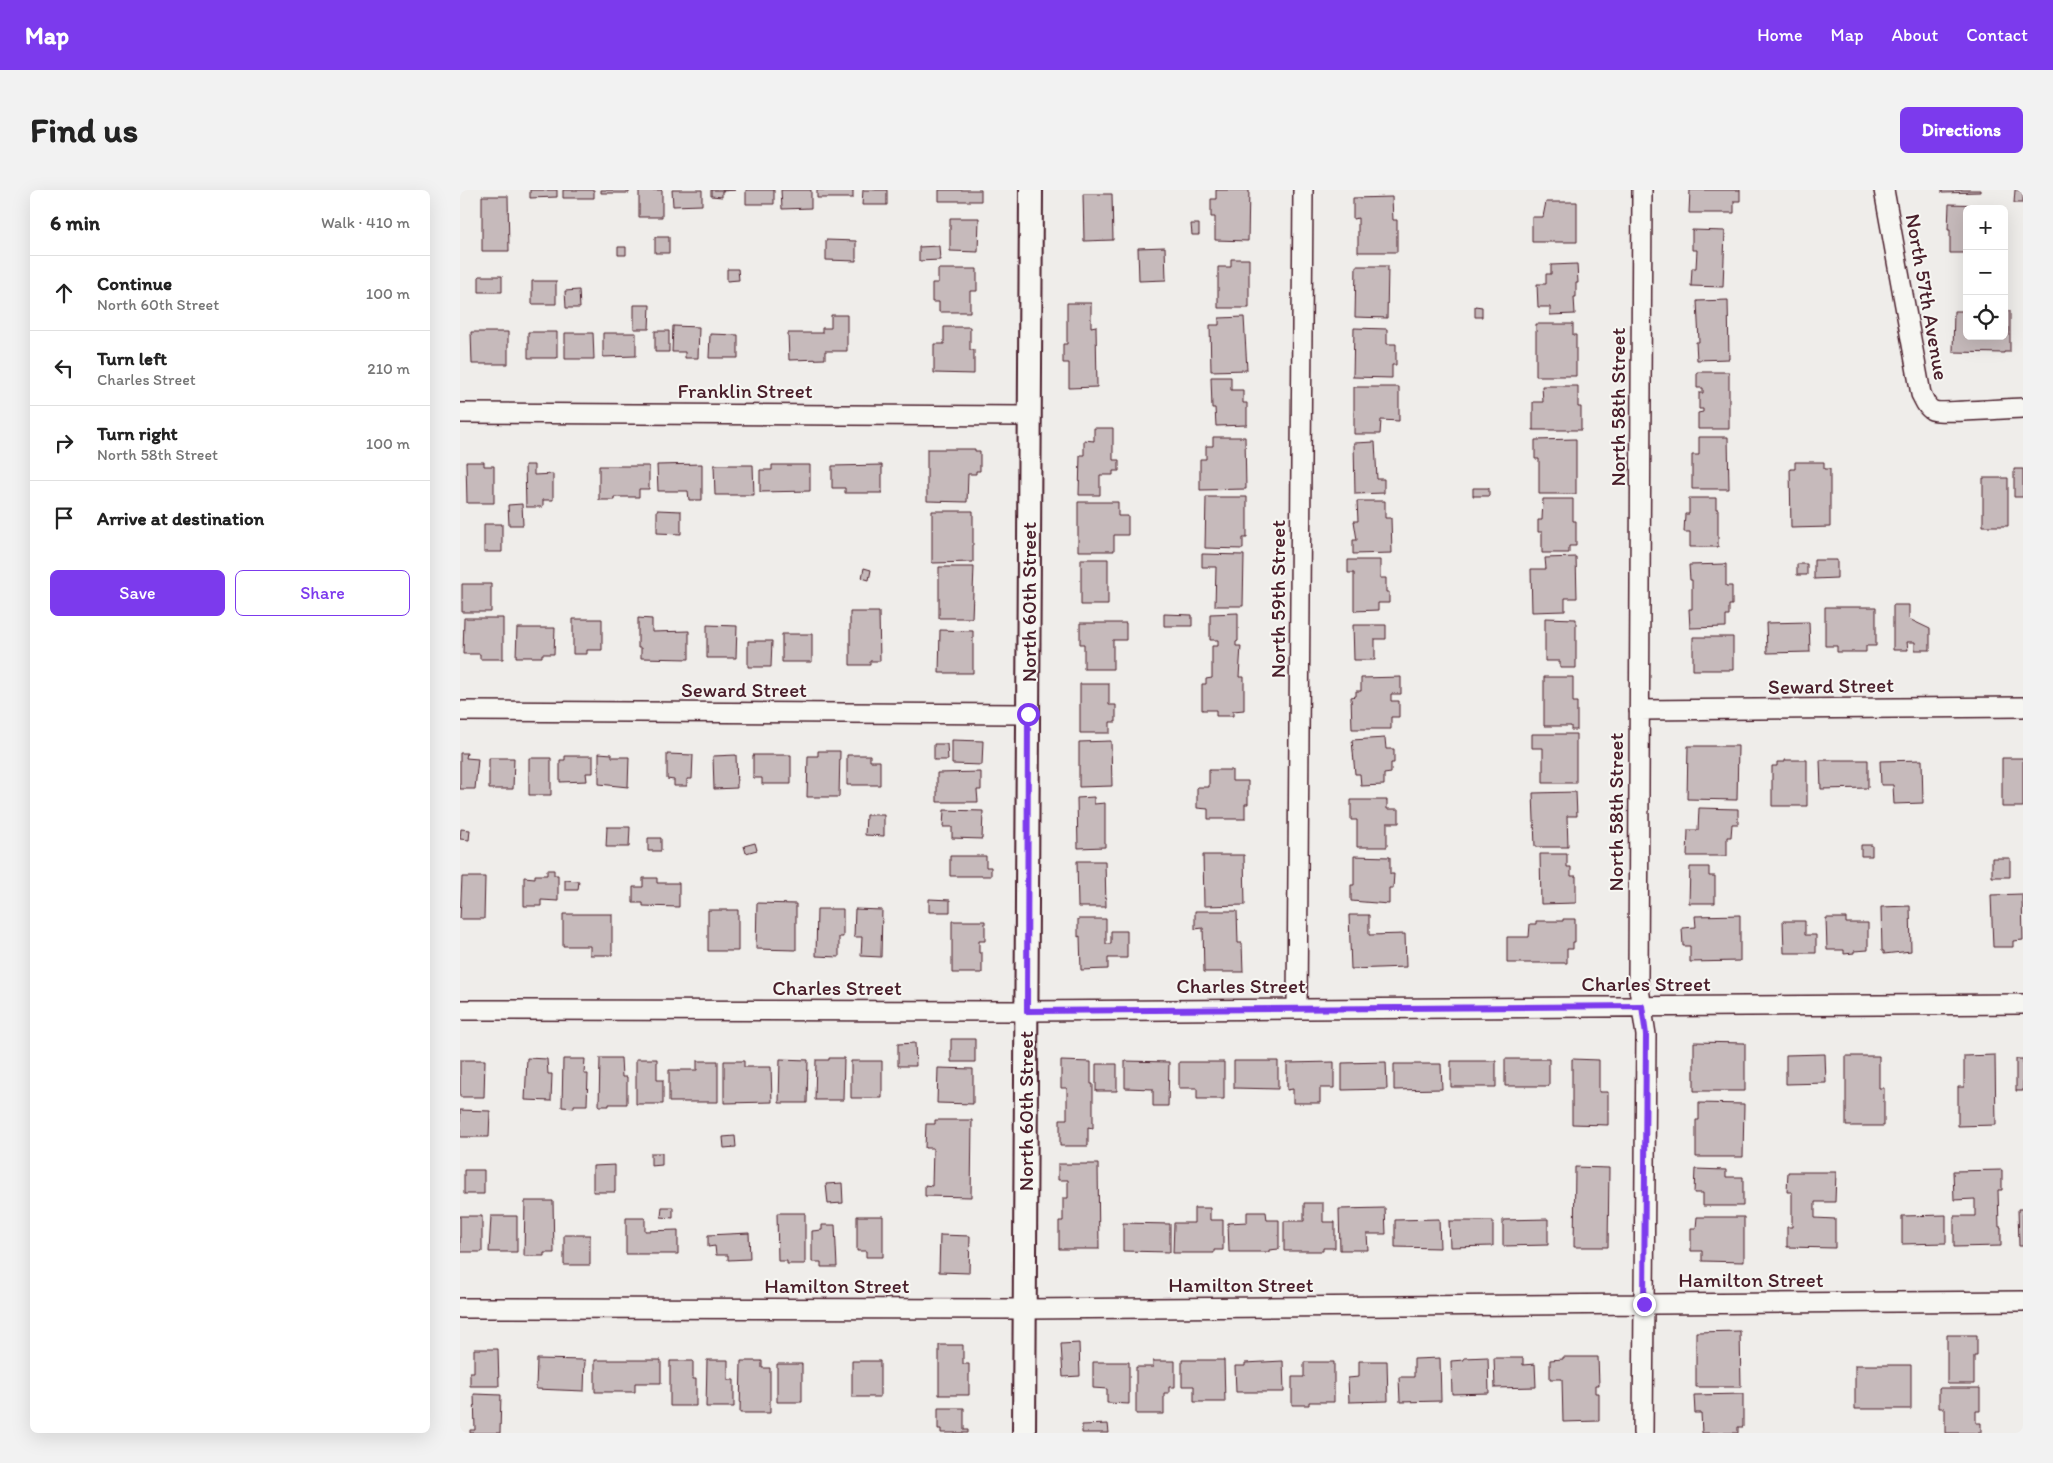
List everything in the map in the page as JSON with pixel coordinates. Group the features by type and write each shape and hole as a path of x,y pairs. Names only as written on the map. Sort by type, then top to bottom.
{"street":[{"name":"North 60th Street","path":"1024,1433 1029,416 1032,190"},
{"name":"North 59th Street","path":"1298,1008 1303,190"},
{"name":"North 58th Street","path":"1642,190 1638,982 1646,1035 1643,1433"},
{"name":"North 57th Avenue","path":"1884,190 1921,394 1931,410 1941,413 1965,410 2023,408"},
{"name":"Franklin Street","path":"460,413 1029,416"},
{"name":"Seward Street","path":"1639,710 2023,707"},
{"name":"Seward Street","path":"460,711 1028,714"},
{"name":"Charles Street","path":"460,1010 1027,1011 2023,1004"},
{"name":"Hamilton Street","path":"460,1308 1025,1309 2023,1301"}],"building":[{"path":"530,190 557,190 557,197 530,198"},
{"path":"563,190 594,190 594,198 563,198"},
{"path":"601,190 629,190 629,193 601,193"},
{"path":"639,190 662,190 662,217 639,217"},
{"path":"672,190 702,190 702,205 673,206"},
{"path":"711,190 735,190 722,191 722,197 711,196"},
{"path":"746,190 774,190 774,204 746,204"},
{"path":"781,190 811,190 811,208 782,209"},
{"path":"817,190 853,190 853,198 817,198"},
{"path":"863,190 887,190 887,205 862,205"},
{"path":"939,190 981,190 981,201 939,201"},
{"path":"1216,190 1249,190 1248,241 1215,240 1215,217 1211,217 1211,199 1216,199"},
{"path":"1690,190 1740,190 1740,201 1734,201 1734,213 1689,213"},
{"path":"1942,190 1980,190 1980,192 1942,193"},
{"path":"2015,190 2023,190 2023,203 2014,203"},
{"path":"1083,194 1112,194 1113,240 1084,241"},
{"path":"482,196 508,196 509,251 482,251"},
{"path":"1392,197 1393,220 1397,220 1397,252 1358,252 1358,218 1353,219 1353,198"},
{"path":"1546,202 1577,202 1577,242 1532,242 1532,217 1543,217"},
{"path":"1949,204 1987,205 1963,205 1963,253 1950,253 1950,230 1948,230"},
{"path":"950,218 979,218 978,252 950,251"},
{"path":"1191,224 1199,224 1199,235 1192,235"},
{"path":"1692,230 1725,231 1723,287 1691,286 1692,268 1696,268 1697,250 1692,250"},
{"path":"655,237 669,237 669,253 655,253"},
{"path":"826,240 856,241 856,261 826,260"},
{"path":"939,246 940,260 919,261 919,247"},
{"path":"618,247 626,247 626,255 618,255"},
{"path":"1165,247 1166,280 1139,281 1138,248"},
{"path":"1231,259 1249,259 1249,308 1218,308 1218,267 1231,267"},
{"path":"1577,264 1578,283 1576,283 1576,297 1574,297 1575,314 1550,315 1550,307 1538,307 1537,284 1546,284 1546,274 1551,274 1551,265"},
{"path":"1356,266 1388,266 1387,318 1355,317"},
{"path":"727,269 738,269 739,280 727,281"},
{"path":"938,269 977,269 977,291 970,291 970,312 939,312 939,302 932,302 932,283 938,283"},
{"path":"479,276 502,276 502,292 479,292"},
{"path":"532,281 556,281 556,304 532,304"},
{"path":"579,290 580,308 566,308 565,291"},
{"path":"1728,300 1729,359 1697,360 1696,342 1699,342 1697,301"},
{"path":"1067,303 1091,303 1091,327 1096,326 1097,387 1069,388 1069,363 1063,363 1063,344 1067,344"},
{"path":"634,305 650,305 649,329 634,329"},
{"path":"1475,306 1482,307 1482,317 1475,317"},
{"path":"1954,311 1963,311 1963,340 2008,340 2008,311 2010,311 2010,352 1953,352"},
{"path":"831,315 847,315 847,351 825,351 825,359 789,360 788,333 822,333 822,328 831,328"},
{"path":"1244,317 1247,370 1211,371 1210,325 1219,325 1219,318"},
{"path":"1536,324 1573,324 1573,335 1576,335 1576,376 1536,376"},
{"path":"673,326 699,327 698,358 685,358 685,352 672,352"},
{"path":"944,327 970,327 970,350 974,350 974,374 934,373 934,344 944,344"},
{"path":"1354,328 1387,329 1387,344 1396,344 1396,365 1392,365 1392,378 1353,377"},
{"path":"655,331 669,331 669,352 655,352"},
{"path":"471,332 508,332 508,364 472,364"},
{"path":"528,332 557,332 557,358 528,358"},
{"path":"565,333 593,333 594,359 565,359"},
{"path":"603,333 636,333 636,356 603,357"},
{"path":"710,334 738,335 738,358 709,358"},
{"path":"1697,372 1729,372 1729,429 1698,429 1698,413 1703,412 1703,409 1699,409 1699,393 1703,393 1703,388 1697,388"},
{"path":"1211,377 1231,377 1231,390 1243,390 1243,403 1247,403 1247,425 1216,426 1215,408 1212,408"},
{"path":"1542,386 1578,386 1578,407 1581,407 1581,430 1533,430 1533,402 1543,402"},
{"path":"1354,387 1399,387 1399,421 1381,420 1380,434 1354,434"},
{"path":"1094,428 1113,428 1113,460 1119,460 1119,471 1113,471 1113,475 1100,475 1100,495 1079,495 1080,455 1084,455 1084,440 1094,441"},
{"path":"1213,437 1245,437 1246,489 1200,490 1200,459 1206,459 1206,446 1213,446"},
{"path":"1699,437 1728,437 1729,489 1692,489 1692,455 1699,455"},
{"path":"1576,439 1576,494 1539,494 1539,459 1535,459 1535,440"},
{"path":"1375,442 1377,479 1384,479 1384,493 1355,494 1354,443"},
{"path":"927,449 975,449 975,451 980,451 980,471 976,471 976,474 968,474 967,502 927,501"},
{"path":"466,462 484,462 484,466 494,466 494,503 467,503"},
{"path":"1795,462 1824,462 1824,469 1830,469 1830,527 1791,528 1790,469 1795,469"},
{"path":"702,464 702,500 689,500 688,491 658,491 657,465"},
{"path":"525,465 534,465 534,475 553,474 553,500 543,500 543,507 526,507"},
{"path":"714,465 753,465 754,495 715,495"},
{"path":"772,465 810,465 810,491 760,492 760,470 772,470"},
{"path":"882,465 882,493 845,493 845,488 832,488 832,466"},
{"path":"599,466 649,466 649,489 639,489 639,497 614,497 614,500 599,500"},
{"path":"2014,469 2023,469 2023,497 2014,497"},
{"path":"1983,478 2008,478 2008,526 1983,526"},
{"path":"1473,488 1489,488 1489,496 1473,496"},
{"path":"1206,497 1247,497 1247,538 1243,538 1243,549 1205,548"},
{"path":"1689,498 1716,498 1716,509 1718,509 1718,547 1690,547 1690,532 1684,532 1685,514 1689,514"},
{"path":"1543,499 1573,499 1573,521 1576,521 1576,546 1569,546 1569,553 1542,553 1542,532 1538,532 1538,520 1542,520"},
{"path":"1357,501 1385,501 1385,518 1391,518 1392,553 1353,554 1353,540 1357,540 1354,521 1358,521"},
{"path":"1078,502 1118,502 1118,516 1128,516 1128,535 1114,535 1114,551 1078,551"},
{"path":"522,504 523,525 509,525 508,505"},
{"path":"657,510 681,511 681,534 657,533"},
{"path":"932,511 973,511 973,562 932,563"},
{"path":"484,524 502,524 502,552 484,552"},
{"path":"1202,554 1244,555 1243,606 1215,606 1216,567 1202,567"},
{"path":"1576,557 1577,598 1565,598 1565,611 1532,612 1531,569 1546,569 1545,558"},
{"path":"1081,559 1108,559 1108,605 1081,605"},
{"path":"1348,560 1380,560 1380,578 1386,578 1386,592 1389,592 1389,603 1378,603 1378,610 1354,611 1354,573 1348,573"},
{"path":"1814,560 1837,560 1837,578 1814,579"},
{"path":"1726,564 1726,586 1732,586 1732,605 1729,605 1729,616 1726,616 1726,627 1690,628 1689,609 1692,609 1692,580 1690,580 1689,565"},
{"path":"1797,564 1807,564 1807,575 1797,575"},
{"path":"939,567 974,567 972,618 939,618"},
{"path":"864,568 871,570 869,580 862,578"},
{"path":"462,584 491,584 491,612 462,612"},
{"path":"1893,605 1909,605 1909,619 1930,629 1930,650 1915,650 1915,642 1907,642 1908,650 1893,650"},
{"path":"1825,607 1876,607 1876,646 1866,646 1866,652 1837,652 1837,646 1825,646"},
{"path":"850,612 879,612 880,661 870,661 870,665 850,665"},
{"path":"1238,613 1238,641 1236,646 1241,646 1239,677 1244,677 1244,710 1233,711 1233,716 1216,716 1216,710 1202,710 1202,684 1206,684 1206,679 1212,678 1212,646 1218,646 1218,640 1210,640 1210,614"},
{"path":"1164,614 1192,615 1192,626 1164,626"},
{"path":"464,618 503,618 503,659 480,659 480,654 463,654"},
{"path":"638,618 652,619 652,632 689,631 689,659 641,658 641,648 638,648"},
{"path":"1545,618 1576,619 1576,668 1560,668 1560,661 1545,661"},
{"path":"573,619 602,619 602,650 587,650 587,654 573,654"},
{"path":"1809,622 1810,652 1767,653 1766,623"},
{"path":"1080,623 1126,623 1126,640 1113,640 1113,669 1084,669 1084,644 1080,644"},
{"path":"707,625 737,626 736,658 707,658"},
{"path":"1353,625 1386,625 1386,639 1375,639 1375,660 1354,660"},
{"path":"517,628 555,628 554,654 542,654 542,657 516,657"},
{"path":"940,630 973,631 973,673 939,673"},
{"path":"782,634 812,634 812,662 782,662"},
{"path":"1693,637 1733,637 1733,670 1693,670"},
{"path":"748,641 772,641 771,667 748,667"},
{"path":"1401,677 1401,694 1391,694 1391,701 1399,701 1399,717 1391,717 1391,729 1352,729 1351,697 1356,696 1356,691 1361,691 1361,678"},
{"path":"1544,677 1573,677 1573,702 1577,702 1577,730 1571,730 1571,726 1544,726"},
{"path":"1080,684 1109,684 1109,705 1116,705 1116,722 1110,722 1110,733 1080,733"},
{"path":"1532,734 1576,734 1576,783 1543,783 1543,748 1532,748"},
{"path":"1385,738 1386,749 1394,749 1394,763 1391,763 1391,773 1384,774 1384,785 1361,786 1360,774 1355,774 1352,740"},
{"path":"952,740 983,741 982,765 952,764"},
{"path":"1111,741 1112,786 1079,787 1079,742"},
{"path":"934,744 947,744 948,760 934,760"},
{"path":"1688,746 1738,746 1737,800 1687,799"},
{"path":"818,751 840,751 839,797 807,797 808,756 818,756"},
{"path":"460,753 467,753 466,758 478,759 475,789 460,789"},
{"path":"599,753 612,754 612,757 629,757 628,787 599,784"},
{"path":"667,754 693,755 692,779 687,779 687,786 674,786 674,780 667,779"},
{"path":"736,755 737,788 714,789 713,756"},
{"path":"753,755 791,755 791,784 762,784 762,778 753,778"},
{"path":"847,755 870,755 870,761 880,761 880,785 847,785"},
{"path":"565,756 593,756 593,773 586,773 587,781 560,782 560,760 565,760"},
{"path":"489,758 514,758 513,789 489,789"},
{"path":"529,758 551,758 551,795 529,795"},
{"path":"2002,758 2023,758 2023,807 2002,807"},
{"path":"1785,760 1807,760 1807,806 1772,806 1772,766 1777,766 1777,762 1785,762"},
{"path":"1820,760 1868,760 1868,788 1821,789"},
{"path":"1922,760 1923,803 1894,804 1893,785 1881,785 1880,761"},
{"path":"1209,770 1232,770 1232,781 1248,781 1248,804 1245,804 1245,819 1208,819 1208,809 1197,808 1197,787 1209,787"},
{"path":"981,772 981,790 977,790 978,802 937,802 937,773"},
{"path":"1576,792 1577,816 1567,816 1568,847 1535,847 1533,793"},
{"path":"1094,797 1094,804 1105,803 1105,847 1078,848 1077,798"},
{"path":"1351,800 1387,800 1387,809 1399,809 1399,823 1387,823 1387,847 1357,847 1357,820 1351,820"},
{"path":"1699,808 1738,809 1738,824 1732,824 1731,837 1727,837 1727,856 1687,856 1688,830 1698,830"},
{"path":"944,810 983,811 982,839 952,838 952,827 943,827"},
{"path":"866,815 884,815 884,836 865,835"},
{"path":"607,827 630,827 629,847 606,847"},
{"path":"461,829 470,830 469,840 460,839"},
{"path":"648,838 661,838 661,851 648,851"},
{"path":"755,843 757,850 746,853 744,846"},
{"path":"1861,845 1872,845 1872,856 1861,856"},
{"path":"1540,854 1567,854 1567,867 1571,867 1571,876 1576,876 1576,903 1541,904"},
{"path":"1203,855 1244,855 1245,905 1204,906"},
{"path":"950,856 986,856 986,867 991,867 991,876 950,876"},
{"path":"1354,856 1390,857 1390,874 1394,874 1393,888 1389,888 1389,904 1351,901 1351,885 1354,885"},
{"path":"1992,858 2010,858 2010,877 1992,877"},
{"path":"1077,861 1105,861 1106,907 1078,907"},
{"path":"1690,867 1709,867 1709,876 1715,876 1715,903 1689,903"},
{"path":"547,870 554,870 554,875 558,875 558,901 541,900 541,906 524,906 524,877 535,878 535,875 547,875"},
{"path":"462,877 485,877 484,919 460,919"},
{"path":"643,878 657,878 657,883 679,883 679,907 643,906 643,903 633,903 633,887 643,887"},
{"path":"565,880 579,881 578,890 565,890"},
{"path":"2022,894 2023,940 2013,941 2013,947 1993,947 1991,895"},
{"path":"929,899 950,900 950,912 929,912"},
{"path":"757,903 796,904 796,950 756,949"},
{"path":"1910,906 1911,951 1884,954 1884,951 1882,951 1881,907"},
{"path":"817,909 843,909 843,937 839,937 839,957 816,956"},
{"path":"855,909 882,910 881,957 861,956 862,937 854,937"},
{"path":"708,910 738,910 738,951 708,951"},
{"path":"1195,911 1237,911 1238,943 1242,943 1243,972 1204,972 1203,928 1195,929"},
{"path":"563,914 612,914 612,955 590,955 590,946 563,946"},
{"path":"1349,915 1369,915 1369,935 1405,934 1406,967 1351,969"},
{"path":"1740,915 1740,961 1690,962 1690,946 1683,946 1682,928 1696,927 1695,916"},
{"path":"1826,918 1846,918 1846,923 1868,923 1868,950 1844,954 1844,950 1827,950"},
{"path":"1078,919 1106,919 1106,944 1111,944 1111,931 1127,931 1127,958 1108,958 1108,969 1081,970"},
{"path":"1563,919 1575,919 1575,942 1573,942 1573,949 1567,949 1567,963 1507,963 1507,937 1529,937 1530,924 1536,924 1536,921 1563,921"},
{"path":"952,921 985,921 985,941 979,941 979,953 982,953 982,973 952,973"},
{"path":"1783,921 1805,921 1805,935 1816,935 1816,953 1784,953"},
{"path":"951,1039 975,1039 975,1062 951,1062"},
{"path":"1694,1042 1745,1043 1745,1091 1694,1091"},
{"path":"915,1043 916,1066 898,1066 898,1044"},
{"path":"1825,1054 1826,1083 1786,1084 1786,1055"},
{"path":"1995,1055 1996,1125 1958,1126 1958,1087 1964,1087 1964,1056"},
{"path":"1846,1056 1879,1056 1879,1088 1884,1088 1884,1126 1846,1126"},
{"path":"527,1058 547,1059 548,1074 552,1074 551,1101 525,1100"},
{"path":"600,1058 621,1058 622,1077 627,1077 627,1104 599,1106"},
{"path":"829,1058 844,1058 843,1100 815,1100 816,1060 829,1060"},
{"path":"563,1059 585,1059 584,1074 588,1074 587,1105 574,1105 574,1108 562,1107"},
{"path":"636,1059 657,1059 657,1080 663,1080 663,1104 636,1104"},
{"path":"780,1059 808,1060 807,1103 779,1103"},
{"path":"1505,1059 1549,1059 1549,1086 1505,1086"},
{"path":"1572,1059 1599,1060 1599,1092 1608,1092 1608,1125 1572,1124"},
{"path":"2016,1059 2023,1059 2023,1091 2016,1091"},
{"path":"460,1060 485,1060 484,1097 460,1097"},
{"path":"697,1061 718,1061 718,1102 669,1102 669,1070 697,1070"},
{"path":"724,1061 744,1061 744,1067 771,1067 772,1102 724,1103"},
{"path":"851,1061 882,1061 882,1098 851,1098"},
{"path":"1061,1061 1091,1062 1093,1128 1088,1127 1088,1146 1060,1146 1060,1119 1067,1119 1067,1088 1061,1088"},
{"path":"1125,1061 1169,1062 1168,1106 1153,1106 1153,1089 1125,1088"},
{"path":"1234,1061 1278,1061 1278,1089 1234,1088"},
{"path":"1451,1061 1496,1061 1496,1087 1451,1087"},
{"path":"1179,1062 1224,1062 1224,1099 1197,1099 1197,1088 1179,1088"},
{"path":"1334,1062 1334,1088 1320,1088 1320,1103 1293,1103 1293,1089 1287,1090 1287,1063"},
{"path":"1386,1062 1387,1089 1342,1090 1342,1063"},
{"path":"1096,1064 1117,1064 1117,1091 1096,1091"},
{"path":"1394,1064 1441,1064 1442,1089 1394,1090"},
{"path":"938,1068 973,1069 973,1104 937,1103"},
{"path":"1699,1103 1744,1104 1743,1157 1696,1157 1696,1120 1699,1120"},
{"path":"460,1110 490,1111 489,1137 460,1137"},
{"path":"935,1120 972,1120 971,1197 925,1196 925,1185 932,1186 933,1148 925,1148 926,1124 935,1124"},
{"path":"735,1136 736,1147 724,1148 723,1137"},
{"path":"651,1153 662,1153 662,1165 651,1166"},
{"path":"1058,1164 1098,1164 1099,1249 1059,1249 1059,1221 1063,1221 1063,1198 1068,1198 1068,1180 1058,1180"},
{"path":"615,1165 615,1192 593,1192 593,1166"},
{"path":"1575,1167 1609,1168 1608,1247 1574,1247"},
{"path":"1695,1169 1726,1170 1726,1177 1743,1177 1743,1206 1703,1206 1703,1193 1694,1193"},
{"path":"464,1170 484,1170 484,1194 464,1194"},
{"path":"2002,1170 2002,1190 1998,1190 2001,1246 1954,1247 1954,1216 1975,1216 1975,1199 1954,1200 1953,1171"},
{"path":"1788,1172 1836,1172 1835,1202 1815,1202 1815,1218 1835,1219 1835,1248 1787,1247 1787,1227 1792,1227 1792,1192 1787,1192"},
{"path":"842,1183 843,1203 828,1204 826,1184"},
{"path":"525,1201 553,1201 554,1253 544,1253 544,1256 524,1256"},
{"path":"1304,1203 1323,1203 1323,1222 1335,1222 1335,1248 1323,1248 1323,1251 1284,1251 1284,1221 1304,1221"},
{"path":"662,1207 673,1207 673,1218 661,1217"},
{"path":"1194,1208 1210,1208 1210,1220 1223,1220 1223,1250 1214,1250 1214,1253 1173,1253 1174,1223 1194,1223"},
{"path":"1385,1208 1386,1234 1367,1234 1368,1250 1340,1250 1339,1209"},
{"path":"2018,1209 2023,1209 2023,1246 2019,1246"},
{"path":"1247,1212 1266,1212 1267,1220 1279,1220 1279,1249 1269,1250 1269,1252 1229,1252 1228,1223 1247,1222"},
{"path":"777,1213 805,1213 805,1264 787,1264 787,1261 778,1261"},
{"path":"1946,1215 1946,1243 1902,1244 1902,1216"},
{"path":"460,1216 482,1216 482,1252 460,1252"},
{"path":"491,1216 517,1216 517,1252 489,1252"},
{"path":"857,1216 883,1216 883,1257 866,1257 866,1251 857,1251"},
{"path":"1697,1217 1744,1217 1744,1262 1702,1261 1702,1251 1691,1251 1691,1228 1696,1228"},
{"path":"626,1218 645,1218 645,1231 678,1230 678,1254 626,1254"},
{"path":"1439,1219 1440,1248 1395,1247 1395,1220"},
{"path":"1548,1219 1548,1245 1503,1246 1503,1220"},
{"path":"1449,1221 1493,1221 1493,1246 1450,1247"},
{"path":"1123,1223 1170,1224 1170,1252 1123,1251"},
{"path":"822,1225 835,1225 837,1267 821,1267 821,1262 812,1262 812,1231 822,1230"},
{"path":"749,1233 750,1259 728,1260 728,1255 716,1255 715,1246 708,1247 708,1235"},
{"path":"564,1235 590,1235 590,1265 564,1265"},
{"path":"940,1235 970,1236 969,1273 939,1272"},
{"path":"1740,1331 1741,1387 1696,1387 1696,1332"},
{"path":"1947,1335 1977,1335 1977,1356 1974,1356 1974,1384 1947,1384"},
{"path":"1079,1343 1080,1376 1063,1377 1061,1344"},
{"path":"939,1345 963,1345 963,1364 969,1364 969,1395 939,1395"},
{"path":"474,1349 498,1349 499,1386 470,1386 470,1372 474,1372"},
{"path":"1488,1357 1489,1393 1452,1394 1451,1361 1464,1360 1464,1358"},
{"path":"1563,1357 1598,1357 1599,1385 1595,1385 1595,1393 1599,1393 1599,1421 1563,1422 1562,1379 1550,1379 1550,1360 1563,1359"},
{"path":"1440,1358 1441,1401 1400,1402 1399,1377 1414,1377 1414,1359"},
{"path":"1494,1358 1523,1358 1523,1365 1535,1364 1536,1387 1495,1388"},
{"path":"537,1359 585,1360 584,1391 536,1389"},
{"path":"595,1360 661,1360 661,1383 635,1383 635,1392 595,1392"},
{"path":"707,1360 728,1360 728,1380 734,1380 734,1407 706,1407"},
{"path":"1182,1360 1224,1360 1225,1402 1194,1402 1194,1386 1182,1386"},
{"path":"670,1361 693,1361 693,1379 696,1379 696,1406 670,1406"},
{"path":"741,1361 762,1361 762,1368 770,1368 770,1413 740,1413"},
{"path":"852,1361 880,1361 880,1397 852,1397"},
{"path":"1153,1361 1175,1361 1175,1387 1169,1387 1169,1393 1164,1393 1164,1414 1136,1414 1136,1367 1153,1367"},
{"path":"1283,1361 1284,1392 1236,1392 1235,1366 1245,1366 1245,1363"},
{"path":"1359,1361 1387,1361 1388,1401 1349,1402 1348,1378 1359,1377"},
{"path":"1093,1362 1129,1362 1129,1404 1107,1403 1107,1389 1093,1388"},
{"path":"1304,1362 1334,1362 1334,1402 1309,1402 1309,1405 1292,1405 1292,1377 1304,1377"},
{"path":"777,1364 802,1364 802,1402 777,1402"},
{"path":"1855,1365 1911,1365 1911,1409 1855,1409"},
{"path":"1939,1388 1980,1388 1980,1411 1976,1411 1976,1423 1981,1423 1981,1433 1945,1433 1945,1408 1939,1408"},
{"path":"474,1394 501,1395 500,1433 470,1433 470,1430 475,1430"},
{"path":"1743,1394 1743,1427 1738,1427 1738,1433 1702,1433 1701,1413 1695,1413 1694,1395"},
{"path":"938,1408 964,1408 964,1430 968,1430 968,1433 941,1433 941,1429 938,1429"},
{"path":"1108,1424 1109,1433 1082,1433 1082,1425"}],"route":[{"path":"1028,714 1027,1011 1642,1006 1646,1035 1644,1304"}]}
